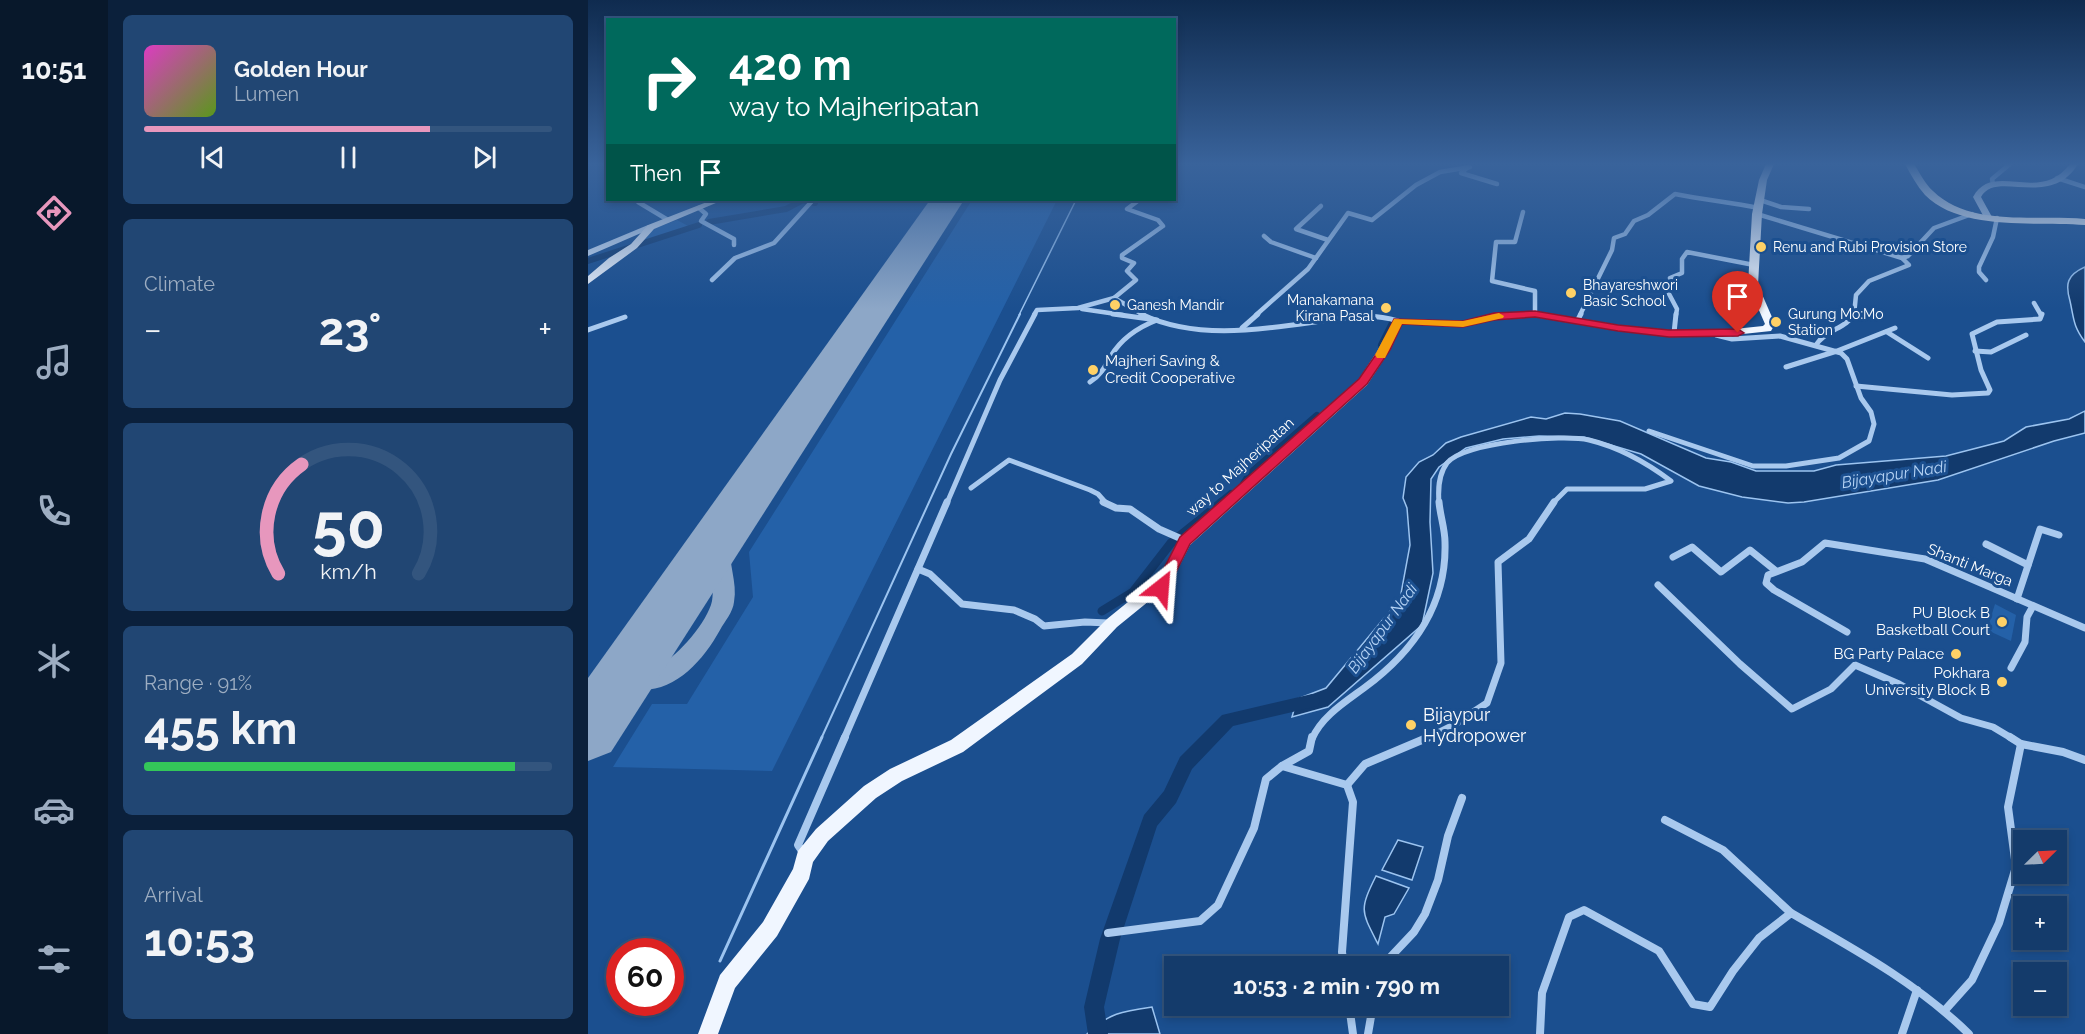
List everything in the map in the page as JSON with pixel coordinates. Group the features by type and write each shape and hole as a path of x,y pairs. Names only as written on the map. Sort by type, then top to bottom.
{"highway":[{"path":"1967,212 1992,218 2062,219 2085,222"}],"main road":[{"path":"588,253 688,212"},
{"path":"1398,321 1463,324 1494,317 1535,314 1618,328 1674,333 1715,334 1767,329 1770,324 1753,285 1758,212"},
{"path":"1987,212 1992,218"},
{"path":"588,281 612,260 634,246 651,227"},
{"name":"way to Majheripatan","path":"708,1034 727,982 770,929 799,879 806,858 822,835 870,792 896,775 928,762 957,746 1011,708 1077,659 1112,623 1144,597 1161,588 1185,541 1363,382 1384,350 1398,321"}],"street":[{"path":"658,212 668,220"},
{"path":"704,212 706,214 701,221 734,239 734,245"},
{"path":"712,280 735,258 774,243 801,212"},
{"path":"806,858 798,844 1000,380 1036,311 1078,308 1114,298 1136,280 1127,271 1134,264 1122,258 1122,255 1162,226 1158,220 1135,212"},
{"path":"1314,212 1296,229 1328,240"},
{"path":"1242,328 1308,269 1348,213 1372,220 1383,212"},
{"path":"1523,212 1515,242 1496,242 1492,281 1535,291 1535,314"},
{"path":"1576,321 1612,250 1614,238 1624,234 1634,221 1651,212"},
{"path":"1773,212 1902,258 1909,265 1869,281 1856,295 1854,316 1847,323 1823,334 1816,345"},
{"path":"1902,258 1908,256 1934,228 1972,214"},
{"path":"1986,280 1978,272 1978,267 1993,237 1992,218"},
{"path":"1264,236 1271,242 1316,258"},
{"path":"1674,333 1677,309 1668,292 1675,290 1670,278 1682,273 1682,260 1687,252 1754,265"},
{"path":"1114,298 1157,320"},
{"path":"1856,386 1952,395 1988,393 1990,390 1975,351 1972,334 1996,321 2008,318 2042,318 2042,313 2034,303"},
{"path":"1078,308 1157,320 1192,329 1242,328 1322,321 1365,313 1398,321"},
{"path":"588,330 625,316"},
{"path":"1090,382 1105,371 1111,356 1137,329 1157,320"},
{"path":"1785,367 1837,351 1895,328"},
{"path":"1887,332 1928,358"},
{"path":"1649,431 1753,466 1786,466 1839,458 1865,445 1874,424 1856,386 1847,359 1837,351 1780,336 1732,339 1715,334"},
{"path":"1975,351 1991,352 2026,335"},
{"path":"1112,934 1200,921 1218,905 1254,828 1266,779 1282,766 1309,751 1313,735 1329,718 1392,668 1414,642 1443,579 1445,541 1438,496 1441,473 1450,460 1467,450 1488,445 1537,438 1572,437 1598,442 1623,453 1671,481 1656,488 1638,491 1600,488 1567,489 1555,500 1529,539 1498,562 1501,663 1487,703 1452,726 1407,748 1365,764 1347,785"},
{"path":"971,488 1010,460 1090,490 1098,494 1102,501 1116,508 1130,509 1159,530 1185,541"},
{"path":"2017,599 2040,529 2059,535"},
{"name":"Shanti Marga","path":"1776,571 1802,562 1825,543 1925,559 2085,627"},
{"path":"1986,544 2028,565"},
{"path":"1673,557 1692,547 1702,552 1708,562 1721,573 1750,550 1776,571 1768,575 1766,583 1774,590 1847,632"},
{"path":"918,569 930,574 962,604 1014,610 1035,619 1044,626 1085,621 1112,623"},
{"path":"1658,585 1705,628 1766,690 1791,709 1831,689 1855,665 1899,684 1961,718 1993,727 2021,744 2063,752 2085,760"},
{"path":"2011,668 2025,642 2027,617 2033,606"},
{"path":"1946,1009 1972,980 1999,923 2016,867 2008,807 2021,744"},
{"path":"1282,766 1347,785"},
{"path":"1343,956 1353,802 1347,785"},
{"path":"1391,956 1414,932 1425,914 1438,880 1448,836 1462,798"},
{"path":"1665,820 1720,848 1744,868 1777,903 1878,964 1946,1009 1969,1034"},
{"path":"1540,1034 1542,993 1569,917 1584,910 1659,951 1693,1004 1710,1007 1733,971 1759,938 1791,913"},
{"path":"1902,1034 1917,990"},
{"path":"1351,1016 1353,1034"},
{"path":"1368,1034 1371,1016"}],"shaded area":[{"path":"964,212 1051,212 772,771 613,767 652,704 687,704 753,597 749,552"},
{"path":"677,220 690,227 641,243 655,228"},
{"name":"PU Block B Basketball Court","path":"1995,604 2016,615 2011,641 1987,630"}],"water":[{"path":"2085,267 2085,342 2074,322 2068,285 2074,273"},
{"path":"2085,411 2085,433 2054,441 1938,480 1788,503 1742,497 1699,486 1641,454 1584,437 1539,436 1503,439 1466,448 1439,467 1431,479 1430,522 1433,573 1422,625 1328,707 1292,717 1297,699 1326,688 1400,599 1410,545 1407,508 1403,498 1406,477 1419,462 1433,455 1446,443 1461,437 1531,417 1546,419 1565,413 1580,414 1620,421 1706,458 1731,462 1756,471 1814,471 1836,465 1946,456 2004,441 2026,427 2069,419"},
{"path":"1398,840 1423,847 1412,880 1382,870"},
{"path":"1376,876 1409,888 1394,914 1385,917 1378,944 1364,910 1367,896"},
{"path":"1152,1007 1160,1034 1087,1034 1109,1017"}],"waterway":[{"path":"709,222 767,212"},
{"path":"1019,315 1070,212"},
{"path":"588,261 699,225"},
{"path":"821,739 951,454 1020,314"},
{"path":"1382,345 1394,321"},
{"path":"1244,484 1250,474 1317,416"},
{"path":"1220,503 1231,494"},
{"path":"1102,611 1133,592 1171,543 1222,502"},
{"name":"Bijayapur Nadi","path":"1098,1034 1094,1007 1110,939 1150,821 1170,797 1186,763 1228,720 1312,701"},
{"path":"720,961 822,737"}],"taxiway":[{"path":"673,605 641,632 628,647 621,666 630,678 644,679 668,673 687,658 703,638 723,602 724,587 719,549 730,521"}],"runway":[{"path":"588,731 939,212"}],"slow traffic":[{"path":"1381,355 1398,321 1446,325 1478,322 1499,316"}],"place":[{"name":"Renu and Rubi Provision Store","path":"1761,247"},
{"name":"Bhayareshwori Basic School","path":"1571,293"},
{"name":"Ganesh Mandir","path":"1115,305"},
{"name":"Manakamana Kirana Pasal","path":"1386,308"},
{"name":"Gurung Mo:Mo Station","path":"1776,322"},
{"name":"Majheri Saving & Credit Cooperative","path":"1093,370"},
{"name":"PU Block B Basketball Court","path":"2002,622"},
{"name":"BG Party Palace","path":"1956,654"},
{"name":"Pokhara University Block B","path":"2002,682"},
{"name":"Bijaypur Hydropower","path":"1411,725"}],"route":[{"path":"1161,588 1185,541 1363,382 1384,350 1398,321 1446,325 1478,322 1507,315 1535,314 1618,328 1669,333 1738,333"}]}
